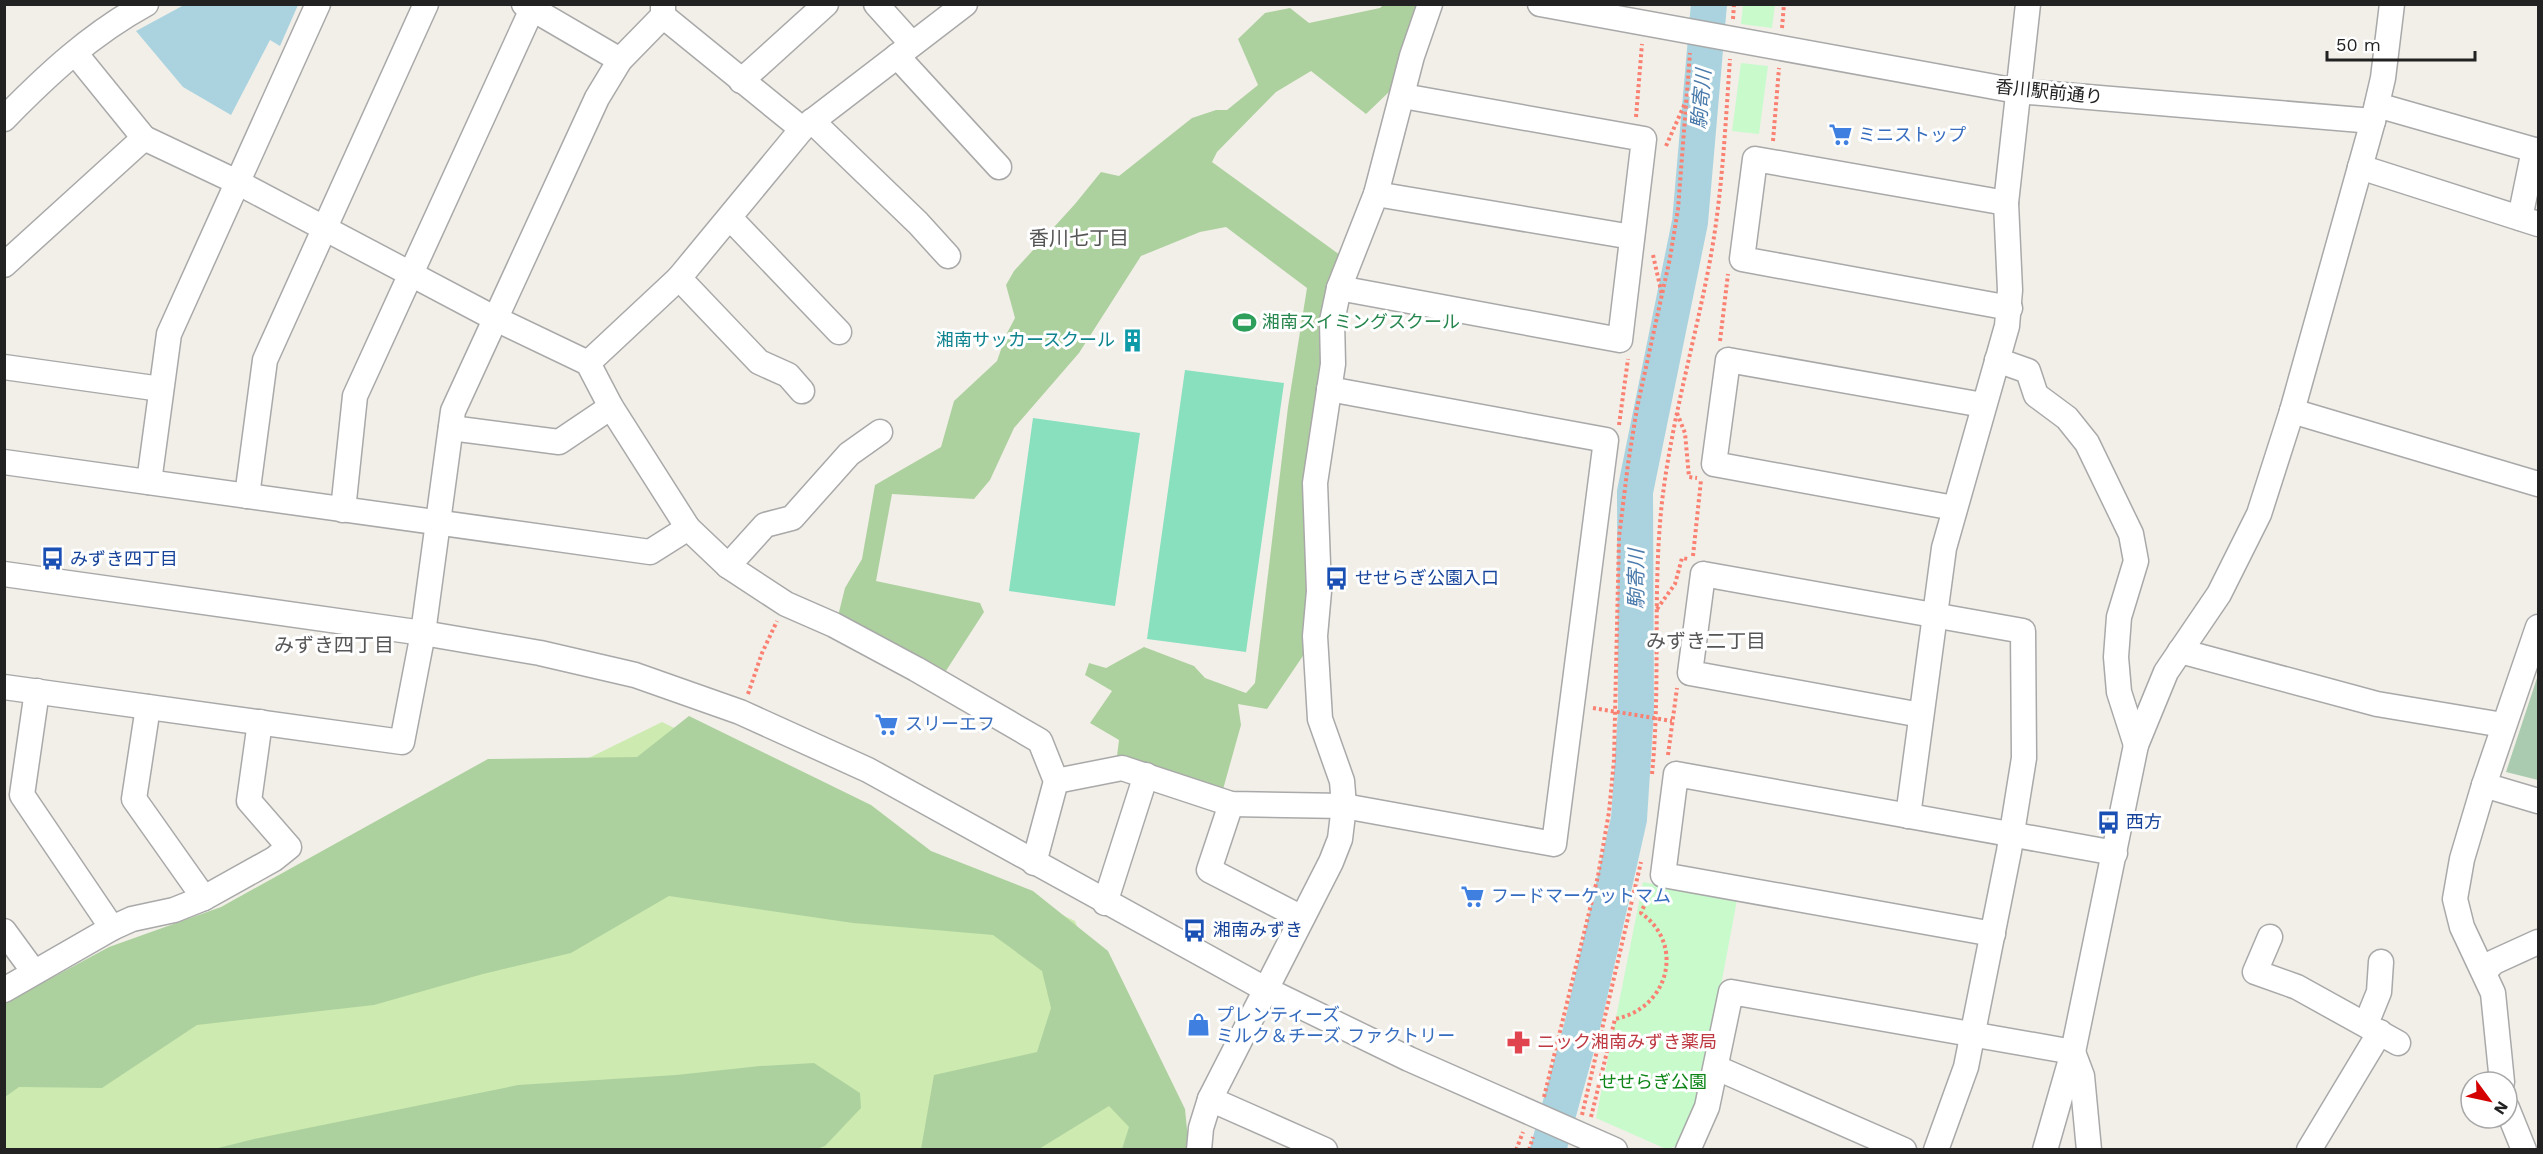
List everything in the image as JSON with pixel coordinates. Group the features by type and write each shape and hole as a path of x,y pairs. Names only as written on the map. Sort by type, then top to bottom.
{"street":[{"path":"4,119 46,75 112,23 146,4"},
{"path":"149,482 169,334 318,4"},
{"path":"247,496 265,360 426,4"},
{"path":"741,81 826,4"},
{"path":"876,4 905,50 999,167"},
{"path":"588,363 679,278 807,125 965,4"},
{"path":"1198,1149 1201,1128 1210,1099 1331,862 1340,839 1344,806 1342,780 1320,719 1315,636 1320,591 1315,483 1333,364 1332,321 1339,288 1376,194 1412,56 1430,4"},
{"path":"1540,4 1693,33"},
{"path":"1908,816 1944,548 2007,326 2010,308 2006,203 2028,4"},
{"path":"2045,1149 2073,1052 2136,745 2166,672 2219,594 2259,514 2292,411 2375,113 2383,78 2392,4"},
{"path":"343,510 355,396 531,6 620,60"},
{"path":"4,687 402,742 423,633 453,411 597,98 620,60 663,10 741,81 807,125 918,223 948,256"},
{"name":"香川駅前通り","path":"1693,33 2017,91 2375,113 2536,151"},
{"path":"75,53 144,138 237,182 494,318 588,363 612,407 688,528 728,566 786,604 834,625 875,647 1040,741 1056,782 1034,863"},
{"path":"1339,288 1620,340 1642,243 1644,139 1403,96"},
{"path":"6,259 144,138"},
{"path":"2360,168 2529,221 2536,151"},
{"path":"2006,203 1755,159 1742,259 2010,308"},
{"path":"1376,194 1642,243"},
{"path":"730,218 839,332"},
{"path":"679,278 759,362 788,375 801,391"},
{"path":"1954,508 1714,464 1728,360 1983,405"},
{"path":"1997,360 2028,371 2036,395 2067,418 2087,443 2131,534 2136,561 2119,617 2116,657 2119,692 2136,745"},
{"path":"4,367 161,389"},
{"path":"1056,782 1122,768 1231,804 1344,806 1554,844 1606,440 1329,389"},
{"path":"451,428 559,442 612,407"},
{"path":"2292,411 2538,484"},
{"path":"728,566 765,525 792,518 849,454 880,432"},
{"path":"4,462 650,552 688,528"},
{"path":"4,574 423,633 540,654 635,675 740,712 868,770 1105,903 1265,989 1536,1119 1583,1125 1615,1149"},
{"path":"1921,715 1690,673 1703,574 2023,631 2024,758 2012,834 1966,1067 1936,1149"},
{"path":"2501,1070 2493,993 2462,927 2455,899 2462,859 2484,785 2538,627"},
{"path":"2180,651 2377,704 2503,725"},
{"path":"37,691 22,795 112,928"},
{"path":"148,707 134,799 204,898"},
{"path":"4,990 112,928 132,919 174,910 204,898 274,859 289,847 249,801 260,722"},
{"path":"1993,934 1663,875 1676,774 2115,854"},
{"path":"1105,903 1146,775"},
{"path":"2484,785 2538,801"},
{"path":"1231,804 1209,870 1302,918"},
{"path":"4,931 34,972"},
{"path":"2270,937 2255,972 2297,987 2381,1033"},
{"path":"2484,972 2494,962 2538,942"},
{"path":"2310,1149 2381,1033 2379,992 2381,962"},
{"path":"1688,1149 1707,1107 1717,1068 1731,992 2073,1052"},
{"path":"2073,1052 2082,1076 2089,1149"},
{"path":"1717,1068 1904,1149"},
{"path":"1210,1099 1325,1149"},
{"path":"2516,1130 2524,1149"}],"path":[{"path":"1529,1149 1598,876 1609,812 1618,712 1619,537 1637,408 1662,296 1678,209 1693,33"},
{"path":"1652,779 1658,541 1662,502 1676,411 1708,270 1715,228 1730,39"},
{"path":"1771,161 1780,49"},
{"path":"1664,154 1687,97"},
{"path":"1642,243 1662,296"},
{"path":"1728,360 1719,348 1729,267 1742,259"},
{"path":"1606,440 1617,442 1630,341 1620,340"},
{"path":"1657,609 1675,584 1682,558 1692,560 1702,478 1689,477 1685,433 1676,411"},
{"path":"740,712 762,653 786,604"},
{"path":"1676,774 1668,759 1672,721 1677,687 1690,673"},
{"path":"1585,706 1672,721"},
{"path":"1583,1125 1641,860"},
{"path":"1583,1125 1615,1019 1628,1017 1641,1010 1651,1000 1661,983 1666,967 1668,952 1663,936 1653,922 1641,913 1651,889"},
{"path":"1516,1149 1536,1119"}],"green space":[{"path":"1383,5 1419,5 1390,91 1366,114 1311,71 1276,92 1217,152 1212,162 1340,255 1331,273 1323,323 1309,647 1267,709 1238,704 1241,725 1222,793 1117,756 1119,740 1090,723 1112,691 1085,675 1089,663 1106,668 1144,647 1194,666 1205,678 1246,693 1255,683 1288,407 1307,288 1226,227 1200,232 1141,256 1079,353 1014,428 990,480 974,499 892,494 876,581 980,603 984,612 942,677 838,616 845,588 862,559 875,485 941,447 954,401 997,361 1015,318 1006,285 1014,271 1101,172 1119,176 1192,118 1216,110 1227,110 1258,85 1238,39 1265,13 1290,8 1309,23 1380,8"},
{"path":"1743,5 1775,5 1772,28 1741,24"},
{"path":"1741,63 1768,66 1759,134 1732,131"},
{"path":"1185,370 1284,383 1246,652 1147,639"},
{"path":"1033,418 1140,433 1115,606 1009,591"},
{"path":"2538,675 2538,780 2506,772"},
{"path":"689,716 871,805 931,851 1033,891 1108,951 1185,1109 1189,1149 1122,1149 1129,1127 1109,1106 1039,1149 921,1149 934,1075 1037,1052 1051,1008 1042,971 993,935 853,923 669,896 571,953 483,974 374,1005 197,1025 102,1088 19,1087 5,1097 5,1003 109,947 221,907 488,759 637,757"},
{"path":"662,722 1075,921 1165,1149 5,1150 5,1060 314,893"},
{"name":"せせらぎ公園","path":"1643,882 1737,900 1700,1097 1678,1146 1666,1149 1596,1118"},
{"path":"814,1063 860,1093 861,1108 825,1146 817,1149 214,1149 518,1085"}],"water":[{"path":"184,5 298,5 280,46 270,40 231,115 183,87 136,31"}],"waterway":[{"name":"駒寄川","path":"1548,1150 1582,1027 1629,819 1636,711 1635,492 1690,222 1709,4"}],"place":[{"name":"ミニストップ","path":"1840,135"},
{"name":"湘南スイミングスクール","path":"1244,322"},
{"name":"湘南サッカースクール","path":"1133,340"},
{"name":"みずき四丁目","path":"52,559"},
{"name":"せせらぎ公園入口","path":"1337,578"},
{"name":"スリーエフ","path":"887,724"},
{"name":"西方","path":"2108,822"},
{"name":"フードマーケットマム","path":"1473,896"},
{"name":"湘南みずき","path":"1195,930"},
{"name":"プレンティーズ ミルク＆チーズ ファクトリー","path":"1198,1025"},
{"name":"ニック湘南みずき薬局","path":"1519,1042"}],"district":[{"name":"香川七丁目","path":"1079,238"},
{"name":"みずき二丁目","path":"1706,641"},
{"name":"みずき四丁目","path":"334,645"}]}
